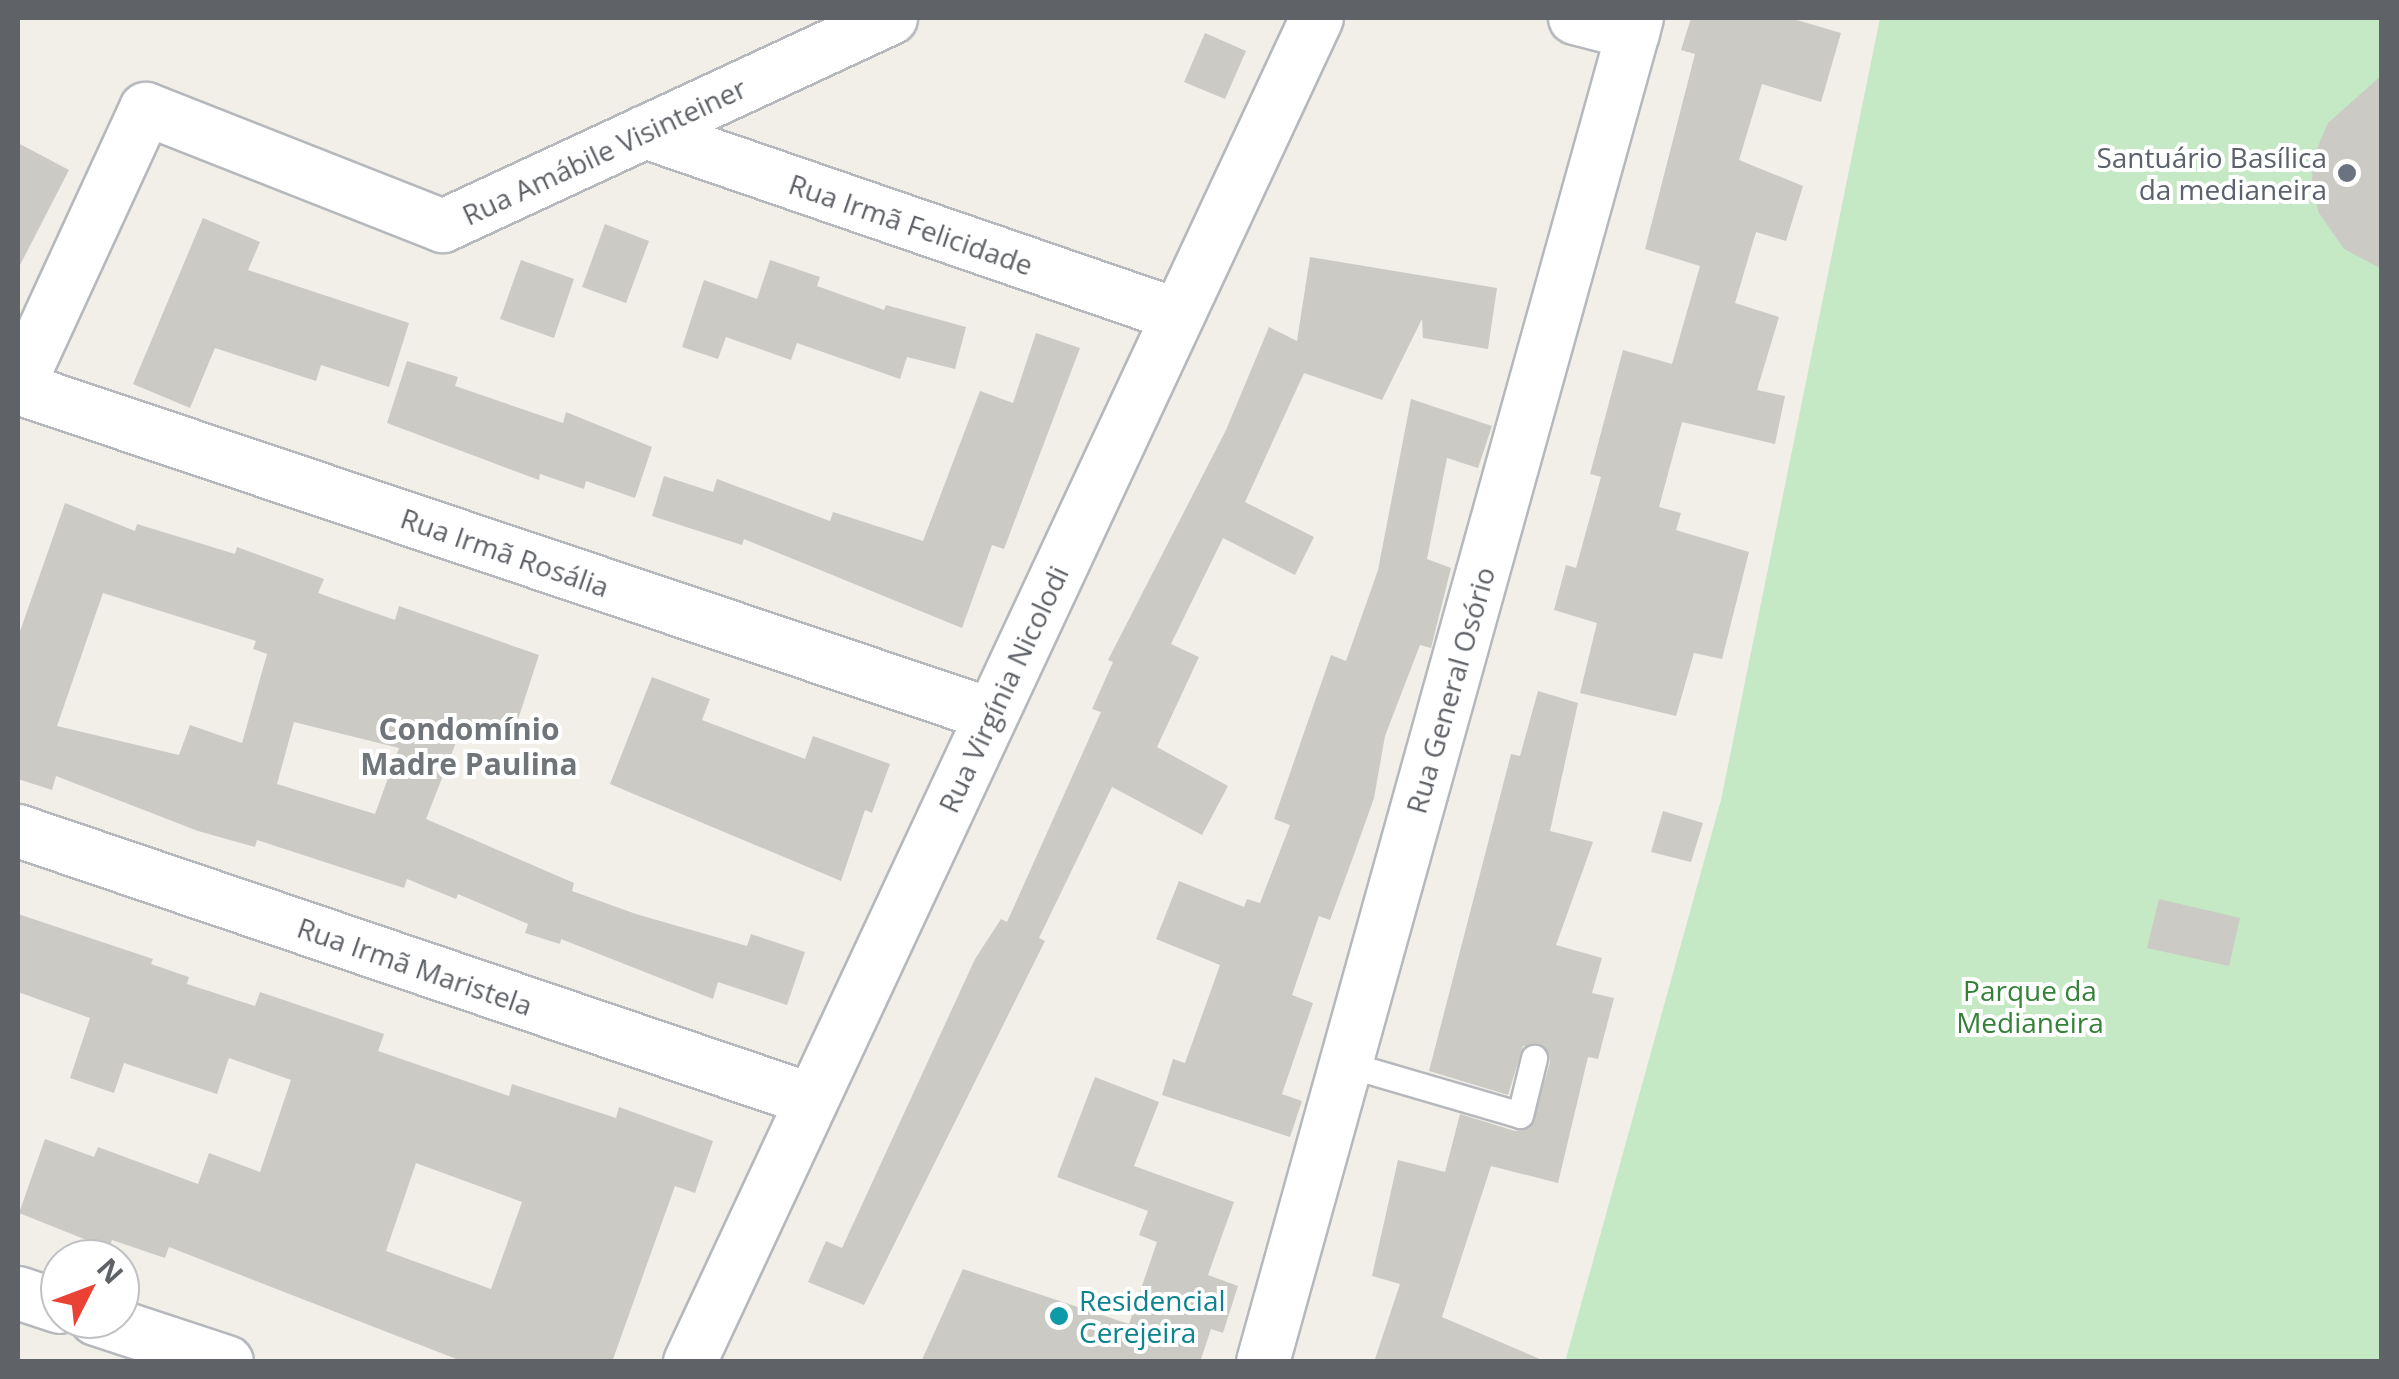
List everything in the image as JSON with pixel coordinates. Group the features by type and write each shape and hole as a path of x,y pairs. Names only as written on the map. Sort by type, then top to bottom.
{"street":[{"name":"Rua Amábile Visinteiner","path":"18,388 146,108 443,226 892,18"},
{"name":"Rua Virgínia Nicolodi","path":"690,1362 1317,18"},
{"path":"1575,18 1635,25"},
{"name":"Rua General Osório","path":"1263,1362 1635,25"},
{"name":"Rua Irmã Felicidade","path":"645,132 1177,316"},
{"name":"Rua Irmã Rosália","path":"18,388 992,715"},
{"name":"Rua Irmã Maristela","path":"18,831 812,1100"},
{"path":"140,1333 227,1362"}],"lane":[{"path":"1346,1064 1520,1116 1534,1058"}],"green space":[{"name":"Parque da Medianeira","path":"1880,18 2381,18 2381,1361 1565,1362 1721,800"}],"building":[{"path":"1691,18 1790,18 1841,33 1821,102 1762,84 1739,160 1803,186 1786,241 1756,232 1735,303 1779,317 1757,390 1785,396 1775,444 1682,422 1659,507 1681,513 1676,530 1749,552 1722,659 1694,653 1676,716 1580,693 1597,623 1554,610 1566,565 1576,568 1601,477 1590,474 1623,350 1672,364 1700,266 1645,249 1695,54 1681,50"},
{"path":"1205,33 1246,51 1225,99 1184,82"},
{"name":"Santuário Basílica da medianeira","path":"2382,75 2382,269 2344,249 2319,213 2312,187 2313,158 2328,123"},
{"path":"18,143 69,170 18,269"},
{"path":"203,218 260,242 248,270 409,323 389,387 321,365 316,381 215,348 190,408 133,384"},
{"path":"605,224 649,241 626,303 582,287"},
{"path":"1310,257 1497,288 1488,349 1423,338 1422,319 1382,400 1304,373 1245,502 1314,537 1295,575 1223,538 1171,644 1199,657 1157,747 1228,786 1202,835 1112,787 1039,938 1045,941 864,1305 808,1282 826,1241 842,1248 975,959 1001,919 1007,922 1101,712 1092,709 1113,662 1108,660 1226,430 1269,327 1297,341"},
{"path":"521,260 574,279 554,338 500,319"},
{"path":"770,260 820,277 817,286 884,310 886,305 966,327 955,369 907,357 900,379 797,343 791,360 726,337 718,359 682,347 704,280 757,299"},
{"path":"1036,333 1080,348 1004,549 992,545 962,628 744,539 742,545 652,516 664,476 713,492 717,479 830,521 833,512 923,541 980,391 1013,403"},
{"path":"407,361 458,377 455,386 563,423 566,412 652,447 635,498 586,481 584,489 540,474 539,480 387,423"},
{"path":"1411,399 1492,426 1478,468 1447,458 1427,559 1451,568 1431,648 1420,645 1385,736 1374,798 1352,860 1330,920 1319,916 1292,995 1313,1003 1282,1094 1302,1101 1290,1137 1162,1095 1173,1059 1185,1063 1220,965 1156,939 1179,881 1244,907 1247,899 1260,903 1290,825 1274,819 1331,655 1346,661 1378,570"},
{"path":"65,503 135,531 137,524 235,554 237,547 324,579 318,593 395,620 399,606 539,655 512,738 464,722 426,819 574,883 572,891 636,914 747,946 751,934 805,952 787,1005 718,982 713,999 561,939 560,944 525,933 528,924 458,894 456,899 407,879 404,888 257,840 255,847 198,831 56,776 52,790 18,779 18,637","holes":["103,593 256,641 253,649 267,654 242,743 190,725 179,755 57,726","294,722 399,748 375,814 277,784"]},
{"path":"652,677 710,699 702,720 805,759 813,736 890,764 872,813 865,810 841,881 610,784"},
{"path":"1538,691 1578,703 1550,831 1593,842 1556,945 1602,958 1592,993 1614,998 1598,1059 1588,1057 1558,1183 1491,1166 1442,1317 1547,1362 1374,1362 1400,1284 1372,1276 1398,1160 1445,1172 1460,1114 1515,1131 1531,1127 1550,1062 1544,1046 1523,1046 1508,1095 1429,1071 1511,754 1520,756"},
{"path":"1663,811 1703,823 1691,862 1651,852"},
{"path":"2159,899 2240,918 2229,966 2147,948"},
{"path":"18,914 153,959 151,964 189,977 187,984 255,1006 260,992 384,1034 378,1051 509,1096 512,1084 616,1118 619,1107 713,1141 695,1193 675,1186 612,1362 464,1362 169,1247 165,1258 140,1250 140,1239 84,1239 19,1213 45,1139 94,1157 98,1147 198,1184 209,1153 260,1172 291,1080 229,1058 217,1094 124,1063 114,1093 70,1078 90,1018 18,992","holes":["416,1163 522,1202 491,1289 386,1251"]},
{"path":"1095,1077 1159,1102 1134,1166 1234,1202 1208,1275 1238,1286 1223,1333 1211,1329 1200,1362 921,1362 963,1269 1129,1324 1157,1242 1139,1235 1148,1211 1057,1177"}],"place":[{"name":"Santuário Basílica da medianeira","path":"2347,173"},
{"name":"Residencial Cerejeira","path":"1059,1316"}],"district":[{"name":"Condomínio Madre Paulina","path":"469,746"}]}
